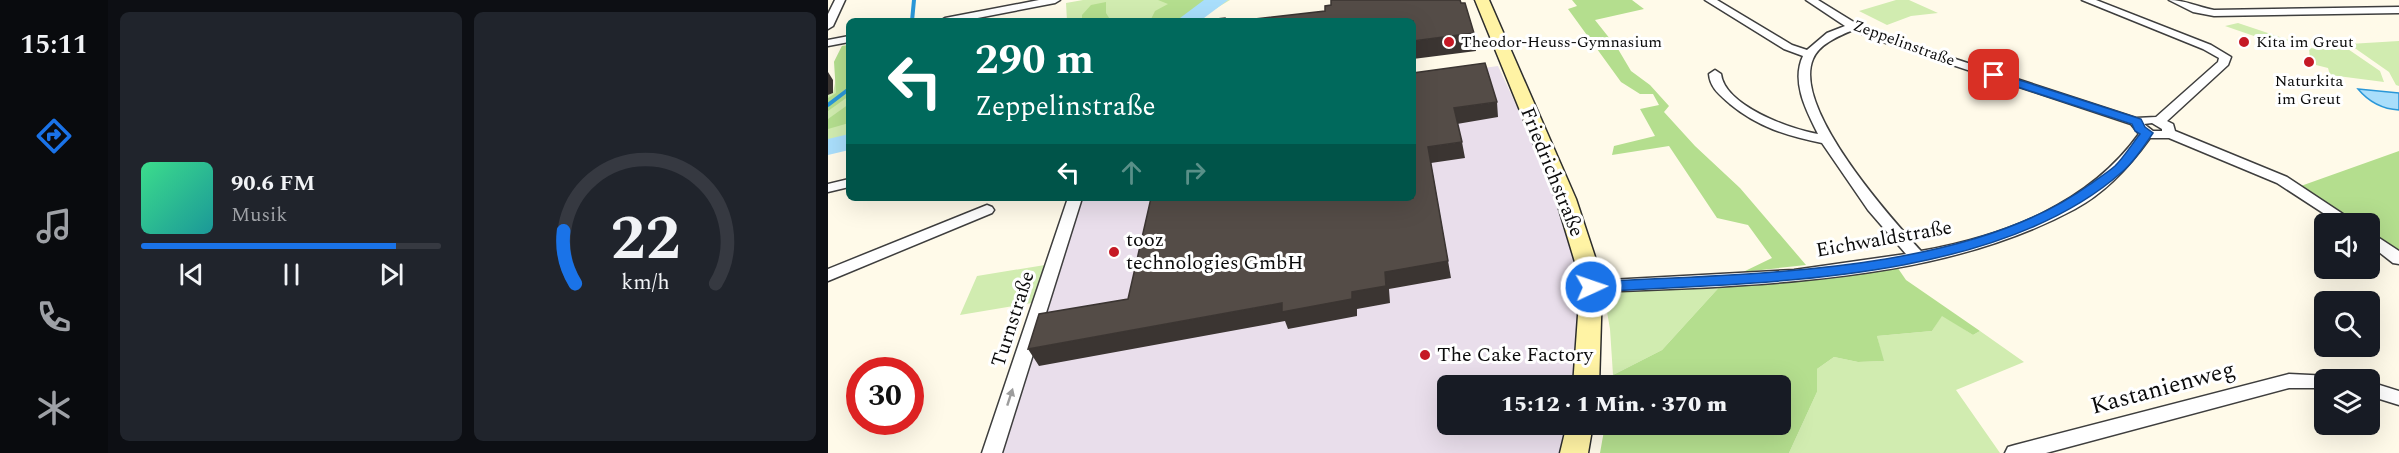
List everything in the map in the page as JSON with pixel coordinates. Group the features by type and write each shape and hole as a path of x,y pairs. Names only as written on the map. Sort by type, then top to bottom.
{"main road":[{"name":"Friedrichstraße","path":"1482,0 1566,199 1589,272 1591,287 1587,375"},
{"path":"1574,453 1578,435"}],"street":[{"path":"828,26 840,0"},
{"path":"961,18 1055,0"},
{"path":"1710,0 1788,47 1807,54"},
{"name":"Zeppelinstraße","path":"1811,0 1853,26 1881,39 2142,128"},
{"path":"2087,0 2222,55 2224,63 2159,122"},
{"path":"2174,0 2214,13 2399,10"},
{"path":"2394,0 2399,3"},
{"path":"1853,26 1825,37 1807,54 1803,71 1806,88 1812,109 1827,140 1873,207 1917,257"},
{"path":"828,43 846,40"},
{"path":"1715,74 1718,87 1758,121 1774,129 1827,140"},
{"path":"2169,133 2168,127 2159,122 2143,119 2142,128 2160,136 2169,133 2282,180 2334,213"},
{"name":"Eichwaldstraße","path":"1591,287 1759,279 1841,270 1917,257 1998,237 2060,210 2090,192 2119,169 2142,128"},
{"path":"828,188 846,184"},
{"name":"Turnstraße","path":"992,453 1074,201"},
{"path":"828,275 987,210"},
{"path":"2380,245 2399,259"},
{"name":"Kastanienweg","path":"2015,453 2289,381 2314,381"},
{"path":"2380,392 2399,398"}],"shaded area":[{"path":"1498,66 1579,240 1586,375 1437,375 1437,435 1578,435 1574,453 992,453 1080,201 1416,201 1416,78"}],"green space":[{"path":"1083,0 1230,0 1200,18 1067,18 1066,3"},
{"path":"1158,0 1211,0 1183,18 1152,18 1155,11 1168,4"},
{"path":"1572,0 1632,0 1644,9 1595,20 1618,49 1631,71 1650,85 1669,106 1664,112 1695,146 1740,188 1806,265 1743,272 1772,258 1748,225 1717,218 1669,146 1612,155 1614,146 1655,136 1640,109 1659,105 1653,94 1640,94 1621,82 1568,9 1577,6"},
{"path":"1896,0 1909,0 1938,13 1911,16 1887,25 1859,11"},
{"path":"1106,2 1106,13 1109,18 1082,18 1091,5"},
{"path":"2238,23 2289,40 2280,45 2225,26"},
{"path":"2399,41 2399,86 2396,85 2389,72 2349,44"},
{"path":"2318,43 2342,45 2380,71 2384,82 2330,75 2328,68 2316,65 2316,61 2310,60 2309,48 2321,49"},
{"path":"846,45 846,149 828,153 828,95 833,93 838,69 834,62 842,46"},
{"path":"846,45 846,98 828,111 828,98 836,93 834,62 842,46"},
{"path":"846,106 846,124 828,129 828,119"},
{"path":"2399,151 2399,257 2380,242 2380,213 2340,213 2298,187"},
{"path":"1895,264 1906,280 1980,331 1973,335 1942,316 1932,331 1877,336 1884,361 1858,362 1834,357 1817,369 1817,392 1789,453 1600,453 1603,435 1791,435 1791,375 1613,375 1662,350 1723,283"},
{"path":"1045,265 1032,303 960,315 977,276"},
{"path":"1723,283 1662,350 1613,375 1610,329 1603,289"},
{"path":"1942,315 1973,335 1980,331 2024,362 1956,390 2000,453 1789,453 1817,392 1817,369 1834,357 1858,362 1883,361 1877,336 1932,331"}],"water":[{"path":"2358,89 2399,93 2399,110 2376,104"}],"building":[{"path":"1331,0 1460,0 1461,3 1465,3 1474,33 1416,41 1416,18 1263,18 1325,11 1325,6 1331,5"},
{"path":"1485,63 1497,102 1454,108 1462,142 1428,147 1448,261 1385,272 1386,286 1352,292 1352,299 1282,312 1282,303 1028,349 1039,314 1128,299 1150,201 1416,201 1416,73"}],"waterway":[{"path":"912,18 914,0"},
{"path":"1191,18 1218,0"},
{"path":"828,105 846,91"},
{"path":"828,147 846,143"}],"place":[{"name":"Theodor-Heuss-Gymnasium","path":"1449,42"},
{"name":"Kita im Greut","path":"2244,42"},
{"name":"Naturkita im Greut","path":"2309,62"},
{"name":"tooz technologies GmbH","path":"1114,252"},
{"name":"The Cake Factory","path":"1425,355"}],"route":[{"path":"1591,287 1759,279 1841,270 1966,246 2032,224 2071,204 2119,169 2147,133 2140,129 2137,122 1994,75"}]}
